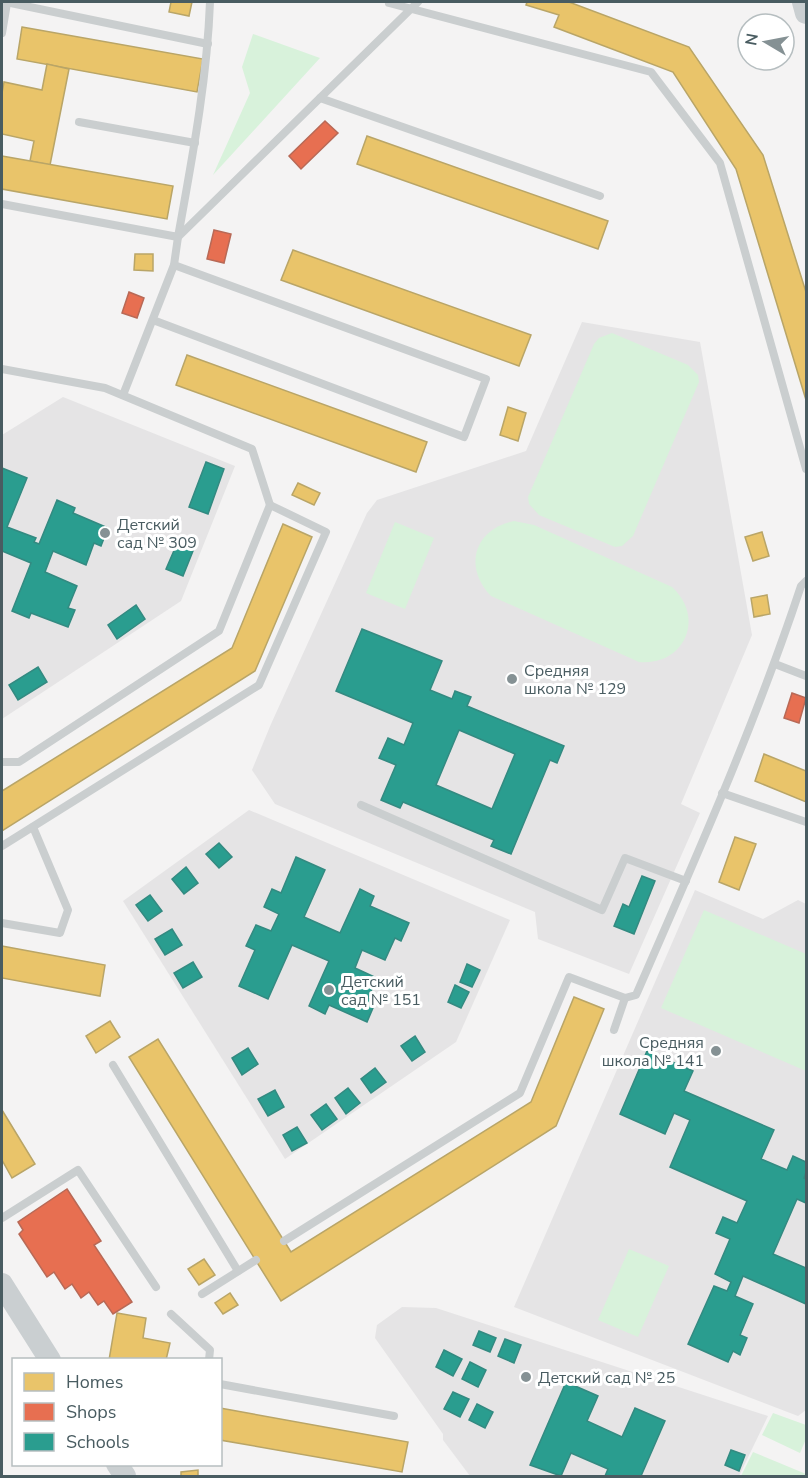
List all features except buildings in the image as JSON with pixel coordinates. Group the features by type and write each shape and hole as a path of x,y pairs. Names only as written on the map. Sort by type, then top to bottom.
{"main road":[{"path":"803,2 807,13"},
{"path":"2,1284 49,1358"}],"lane":[{"path":"2,33 7,2 208,44"},
{"path":"123,395 174,265 195,143 208,44 210,2"},
{"path":"387,2 415,5 651,72 720,163 807,469"},
{"path":"178,237 415,5"},
{"path":"320,98 600,196"},
{"path":"79,122 195,143"},
{"path":"2,204 178,237"},
{"path":"153,320 464,436 486,379 174,265"},
{"path":"2,369 105,388 252,449 270,505 219,631 19,762 2,762"},
{"path":"2,846 259,685 326,532 270,505"},
{"path":"284,1241 520,1093 569,977 625,998 636,995 686,881 775,664 801,586 807,581"},
{"path":"775,664 807,676"},
{"path":"722,793 807,822"},
{"path":"362,805 602,910 625,858 686,881"},
{"path":"2,922 60,933 68,910 33,827"},
{"path":"614,1030 625,998"},
{"path":"113,1065 238,1271"},
{"path":"2,1218 78,1170 156,1287"},
{"path":"202,1294 256,1260"},
{"path":"171,1314 210,1350 209,1358"},
{"path":"222,1384 394,1416"}],"shaded area":[{"name":"Средняя школа № 129","path":"582,322 700,342 752,635 681,804 700,813 629,974 538,939 535,912 275,804 252,770 367,513 377,500 526,451"},
{"name":"Детский сад № 309","path":"63,397 235,466 181,601 2,719 2,435"},
{"name":"Детский сад № 151","path":"249,810 510,920 456,1042 285,1159 123,901"},
{"name":"Средняя школа № 141","path":"695,890 763,919 798,900 806,904 806,1410 798,1416 514,1307"},
{"name":"Детский сад № 25","path":"402,1307 436,1308 768,1416 739,1476 470,1476 443,1440 443,1434 375,1338 377,1325"}],"green space":[{"path":"253,34 320,58 213,175 250,93 242,67"},
{"path":"612,333 688,365 698,375 699,382 633,536 622,546 615,547 539,515 529,504 528,497 594,344 599,338"},
{"path":"514,521 534,525 672,587 682,599 688,612 685,638 678,648 668,656 655,661 639,662 491,596 482,585 477,573 475,562 477,551 490,532 500,525"},
{"path":"395,522 434,538 405,609 366,593"},
{"path":"704,910 806,954 806,1071 661,1008"},
{"path":"629,1249 669,1266 638,1337 598,1320"},
{"path":"773,1413 806,1425 806,1439 800,1453 762,1435"},
{"path":"753,1452 806,1474 805,1476 741,1476"}],"place":[{"name":"Детский сад № 309","path":"105,533"},
{"name":"Средняя школа № 129","path":"512,679"},
{"name":"Детский сад № 151","path":"329,990"},
{"name":"Средняя школа № 141","path":"716,1051"},
{"name":"Детский сад № 25","path":"526,1377"}]}
